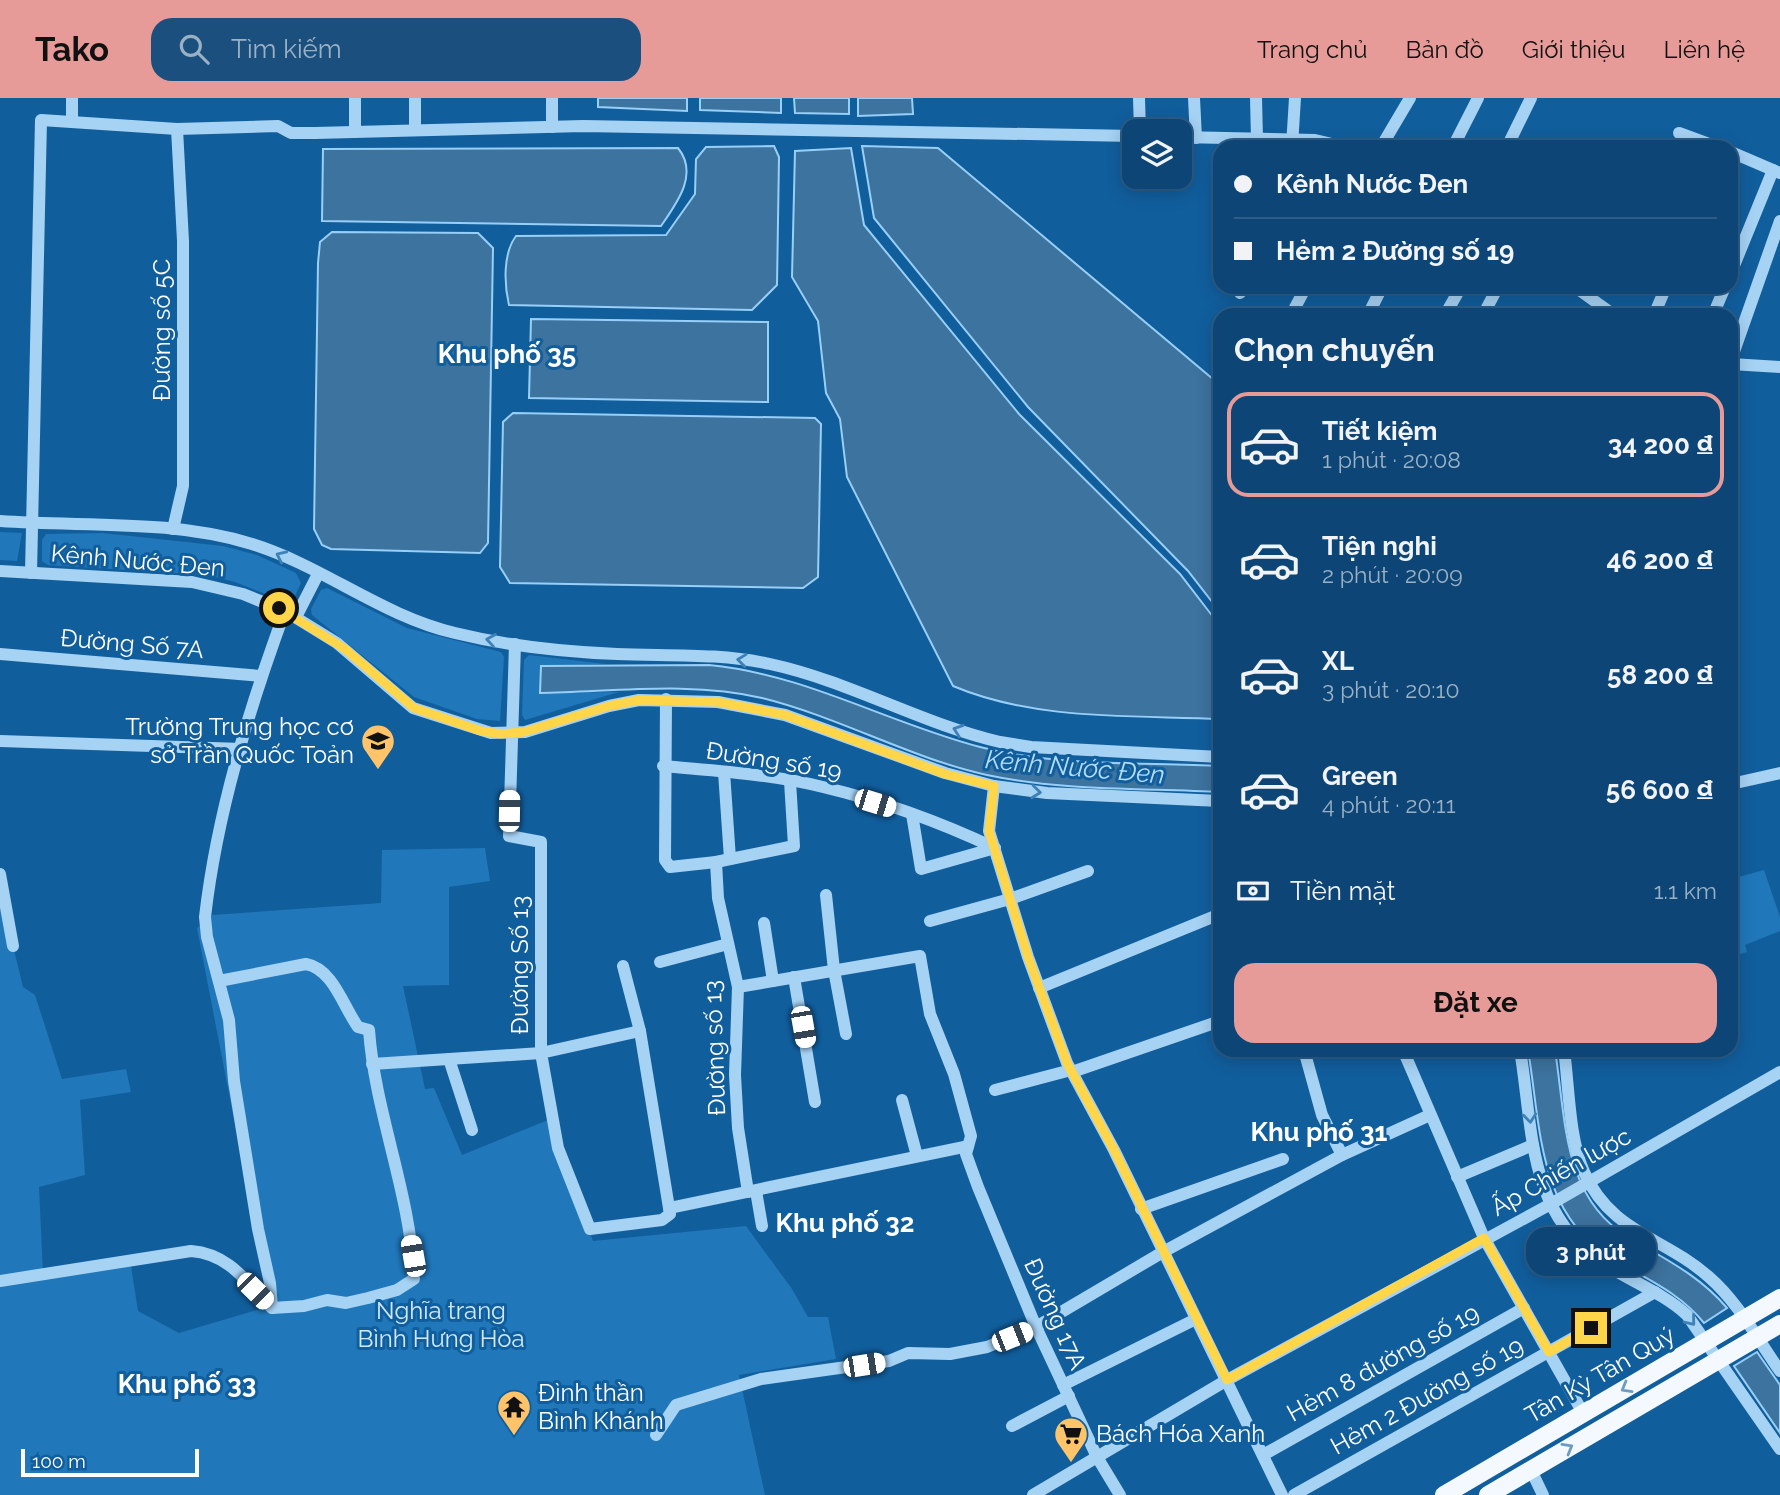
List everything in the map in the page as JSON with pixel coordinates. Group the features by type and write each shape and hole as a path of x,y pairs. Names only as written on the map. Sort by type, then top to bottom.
{"main road":[{"name":"Tân Kỳ Tân Quý","path":"1444,1495 1780,1298"},
{"name":"Tân Kỳ Tân Quý","path":"1488,1495 1780,1324"}],"street":[{"path":"72,98 72,121"},
{"path":"355,98 355,132"},
{"path":"415,98 415,130"},
{"path":"552,98 552,127"},
{"path":"1139,98 1140,119"},
{"path":"1195,98 1196,138"},
{"path":"1256,98 1257,139"},
{"path":"1293,140 1295,98"},
{"path":"1385,140 1410,98"},
{"path":"1457,140 1478,98"},
{"path":"1510,140 1531,98"},
{"path":"31,573 35,524 41,120 177,129 278,126 291,133 552,127 1122,136"},
{"name":"Đường số 5C","path":"173,529 183,485 183,241 177,129"},
{"path":"1679,133 1698,140"},
{"path":"1192,138 1266,140"},
{"path":"1738,155 1776,172 1738,257"},
{"path":"1738,342 1780,221"},
{"path":"1585,294 1604,308"},
{"path":"1738,363 1780,367"},
{"name":"Kênh Nước Đen","path":"0,522 111,524 173,529 253,544 412,620 451,632 515,644 605,654 723,658 771,664 965,733 1016,745 1213,757"},
{"name":"Kênh Nước Đen","path":"0,571 205,584 243,594 290,614 345,649 420,712 481,731 511,734 609,706 666,699 718,702 771,711 945,774 994,786 1047,793 1213,801"},
{"path":"272,1308 270,1283 258,1229 234,1080 229,1020 205,917 228,794 261,676 290,614 318,574"},
{"path":"511,734 515,644"},
{"name":"Đường Số 7A","path":"0,654 261,676"},
{"path":"666,699 663,766 665,860 670,867 716,862 794,846 790,781"},
{"name":"Đường Số 13","path":"372,1064 541,1053 541,842 509,836 511,734"},
{"path":"0,741 242,749"},
{"name":"Đường số 19","path":"663,766 822,787 912,814 995,848"},
{"path":"724,772 730,859"},
{"path":"1738,782 1780,773"},
{"path":"994,786 989,831 1040,988 1071,1071 1114,1150 1282,1495"},
{"path":"912,814 921,869 995,848"},
{"name":"Đường số 13","path":"716,862 718,898 738,988 735,1075 738,1128 762,1226"},
{"path":"930,921 1010,899 1088,871"},
{"path":"0,874 13,946"},
{"path":"826,895 834,970 846,1034"},
{"path":"1040,988 1213,917"},
{"path":"764,923 773,981"},
{"path":"660,962 728,944"},
{"name":"Đường 17A","path":"834,970 920,956 930,1014 954,1074 971,1136 966,1154 978,1187 1036,1327 1097,1457 1120,1495"},
{"path":"0,1281 179,1252 202,1252 229,1263 272,1308 304,1306 327,1300 346,1303 397,1290 414,1279 413,1256 401,1186 372,1064 369,1030 358,1027 327,975 313,965 219,981"},
{"path":"623,966 640,1031 670,1214 662,1220 590,1229 558,1148 541,1053 640,1031"},
{"path":"738,988 834,970"},
{"path":"794,977 815,1102"},
{"path":"995,1090 1071,1071 1213,1023"},
{"path":"1306,1057 1322,1115 1342,1155"},
{"path":"1407,1057 1484,1238 1583,1413"},
{"path":"1521,1057 1538,1174 1553,1202 1586,1251 1655,1292 1687,1315 1780,1449"},
{"path":"1565,1057 1585,1184 1625,1225 1692,1263 1711,1278 1780,1371"},
{"path":"449,1059 472,1130"},
{"name":"Ấp Chiến lược","path":"1033,1495 1227,1380 1553,1202 1780,1072"},
{"path":"902,1100 917,1156"},
{"path":"656,1436 676,1405 761,1379 889,1361 908,1353 950,1354 987,1347 1036,1327 1163,1252 1342,1155 1430,1115"},
{"path":"1457,1177 1533,1145"},
{"path":"669,1208 968,1146"},
{"path":"1141,1209 1283,1159"},
{"name":"Hẻm 2 Đường số 19","path":"1294,1495 1655,1292"},
{"name":"Hẻm 8 đường số 19","path":"1262,1455 1524,1308"},
{"path":"1012,1426 1066,1391 1196,1320"},
{"path":"1531,1470 1544,1495"}],"green space":[{"path":"0,532 22,533 17,561 0,560"},
{"path":"103,533 223,546 257,555 296,573 301,583 293,600 288,603 235,582 207,575 48,565 42,561 42,540 46,534"},
{"path":"327,588 407,628 501,652 504,657 500,721 477,719 414,697 312,615 311,609 321,590"},
{"path":"529,655 606,664 541,666 540,693 619,692 525,720 522,715 524,660"},
{"name":"Nghĩa trang Bình Hưng Hòa","path":"485,848 490,881 449,887 449,985 403,986 425,1089 434,1088 462,1155 548,1120 593,1241 746,1226 792,1289 808,1317 828,1317 836,1359 739,1375 765,1495 0,1495 0,909 4,909 23,987 35,995 62,1079 126,1069 131,1092 80,1100 85,1175 39,1187 43,1274 131,1266 138,1311 179,1333 270,1306 197,928 212,915 381,903 382,850"},
{"path":"1764,870 1780,917 1780,931 1745,945 1747,952 1738,955 1738,877"}],"water":[{"path":"598,98 687,98 687,111 598,107"},
{"path":"700,98 781,98 781,113 700,110"},
{"path":"794,98 849,98 849,114 795,113"},
{"path":"858,98 912,98 913,114 858,116"},
{"path":"774,146 779,157 777,285 752,310 509,305 506,269 509,251 516,236 666,235 695,194 696,159 706,147"},
{"path":"862,146 938,148 1213,379 1213,603 1188,571 1028,407 874,218"},
{"path":"678,148 684,158 686,178 679,198 661,226 322,221 323,149"},
{"path":"851,148 864,225 1019,414 1180,574 1213,617 1213,719 1050,711 985,697 953,686 847,477 840,419 826,393 818,321 792,277 795,151"},
{"path":"332,232 478,233 493,248 488,543 480,553 331,549 322,545 314,529 318,263 320,242"},
{"path":"531,319 768,322 768,402 529,398"},
{"path":"513,413 815,418 821,424 818,577 803,588 510,583 500,567 503,422"},
{"path":"709,665 744,670 813,689 946,737 1009,753 1069,761 1213,766 1213,792 1044,784 987,775 958,768 791,706 735,693 651,689 540,693 541,666"},
{"path":"1529,1057 1556,1057 1571,1154 1590,1200 1606,1220 1628,1237 1693,1277 1727,1308 1704,1323 1673,1294 1613,1259 1588,1240 1569,1218 1556,1193 1541,1138"},
{"path":"1757,1352 1780,1385 1780,1433 1734,1366"}],"place":[{"name":"Trường Trung học cơ sở Trần Quốc Toản","path":"378,771"},
{"name":"Đình thần Bình Khánh","path":"514,1437"},
{"name":"Bách Hóa Xanh","path":"1071,1464"}],"district":[{"name":"Khu phố 35","path":"507,354"},
{"name":"Khu phố 31","path":"1319,1132"},
{"name":"Khu phố 32","path":"845,1223"},
{"name":"Khu phố 33","path":"187,1384"}],"route":[{"path":"279,608 337,643 420,712 481,731 501,734 524,732 609,706 639,700 718,702 785,715 945,774 994,786 989,831 1028,957 1067,1063 1114,1150 1227,1380 1484,1238 1549,1352 1591,1328"}]}
